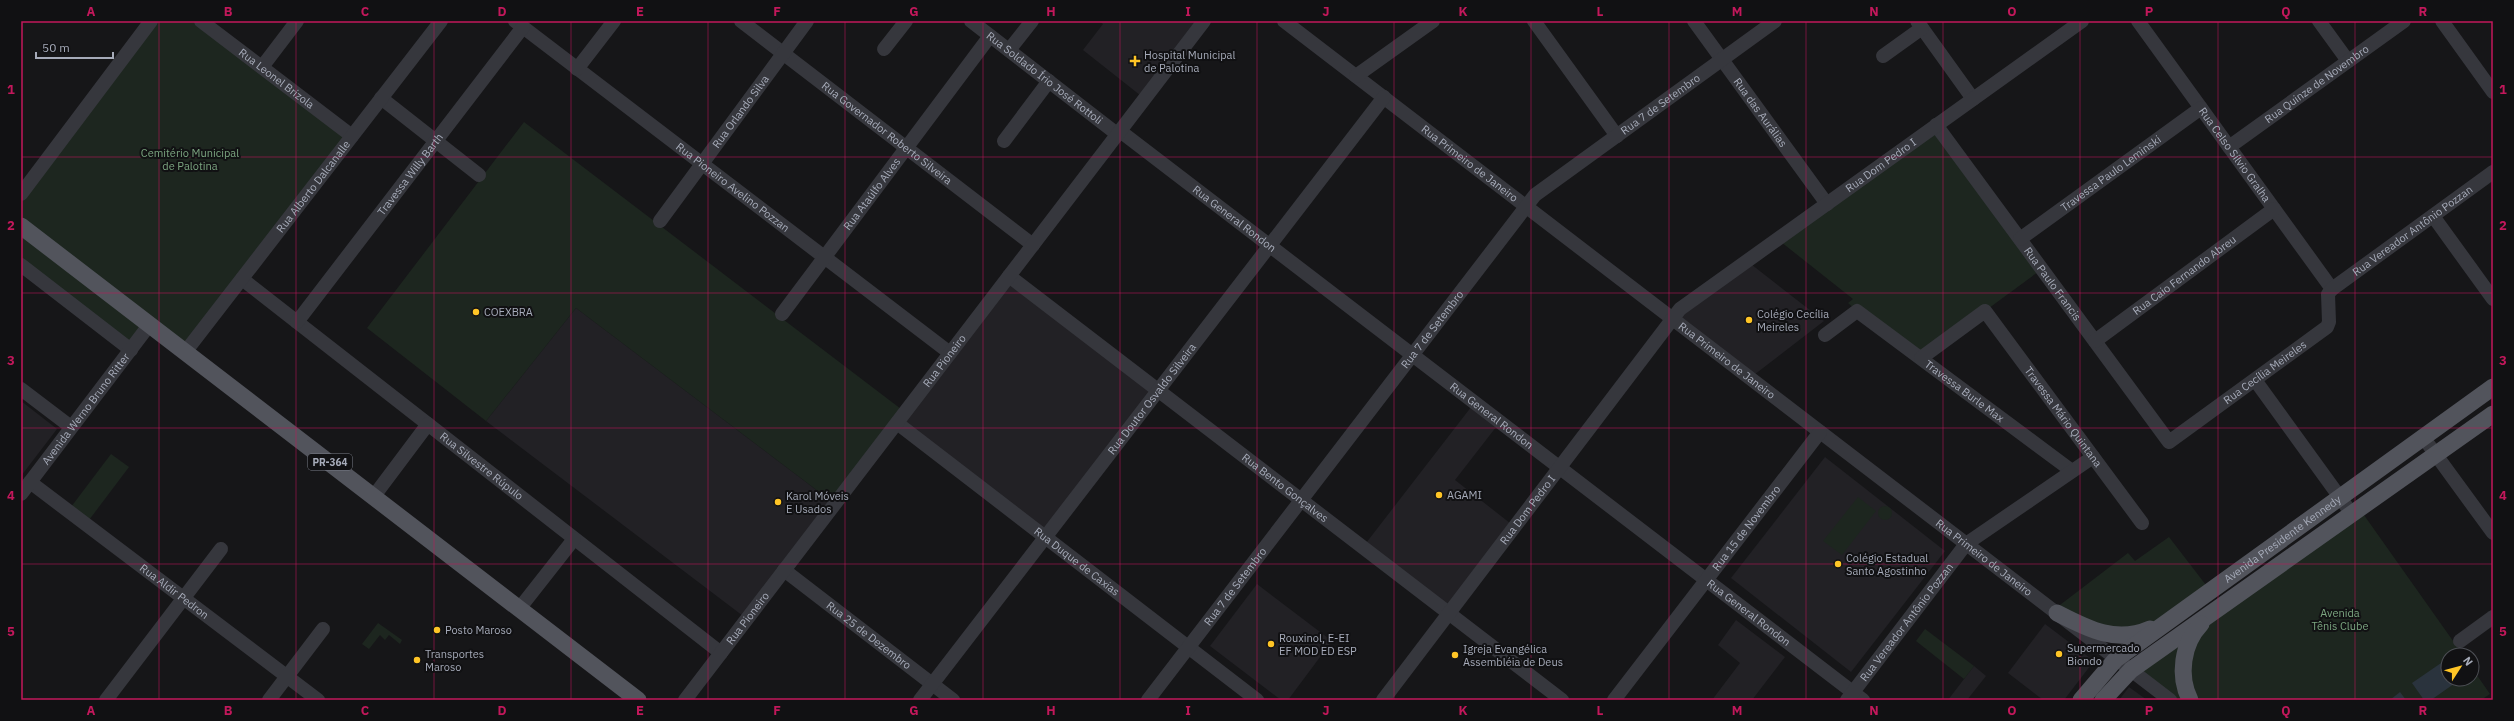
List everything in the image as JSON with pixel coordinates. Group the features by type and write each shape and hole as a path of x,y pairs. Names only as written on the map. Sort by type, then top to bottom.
{"main road":[{"name":"PR-364","path":"21,226 186,351 638,700"},
{"name":"Avenida Presidente Kennedy","path":"2081,700 2116,659 2493,387"},
{"name":"Avenida Presidente Kennedy","path":"2103,700 2131,670 2214,609 2493,414"},
{"path":"2057,613 2105,635 2126,636 2148,629 2195,602"},
{"path":"2190,700 2184,680 2183,661 2188,642 2198,626 2214,609"}],"street":[{"path":"21,194 150,21"},
{"name":"Rua Leonel Brizola","path":"200,21 352,136"},
{"path":"262,67 297,21"},
{"name":"Rua Alberto Dalcanalle","path":"186,351 441,21"},
{"path":"577,69 614,21"},
{"name":"Rua Governador Roberto Silveira","path":"741,21 1033,245"},
{"name":"Rua Orlando Silva","path":"660,220 807,21"},
{"path":"884,49 906,21"},
{"name":"Rua Soldado Írio José Rottoli","path":"971,21 1119,133"},
{"path":"1009,50 1032,21"},
{"name":"Rua Pioneiro","path":"685,700 1204,21"},
{"path":"1356,76 1433,21"},
{"path":"1534,21 1617,136"},
{"name":"Rua das Aurálias","path":"1694,21 1826,204"},
{"name":"Rua 7 de Setembro","path":"1148,700 1535,195 1775,21"},
{"name":"Rua Dom Pedro I","path":"1383,700 1676,314 1826,204 2082,21"},
{"name":"Rua Celso Sílvio Gralha","path":"2138,21 2332,289"},
{"path":"2319,21 2348,61"},
{"name":"Rua Quinze de Novembro","path":"2229,147 2404,21"},
{"path":"2442,21 2493,92"},
{"name":"Rua Primeiro de Janeiro","path":"1293,23 1356,76 1526,206 1676,314 1820,432 2170,700"},
{"name":"Rua Pioneiro Avelino Pozzan","path":"519,24 825,256 950,353"},
{"name":"Travessa Willy Barth","path":"297,322 435,141 519,24"},
{"path":"1882,56 1920,25 1973,99"},
{"name":"Rua Ataúlfo Alves","path":"782,314 990,36"},
{"path":"1004,141 1049,81"},
{"name":"Rua Doutor Osvaldo Silveira","path":"920,700 1384,97"},
{"path":"381,98 479,175"},
{"name":"Travessa Paulo Leminski","path":"2020,238 2201,108"},
{"name":"Rua Paulo Francis","path":"1936,125 2169,442"},
{"name":"Rua General Rondon","path":"1119,133 1413,355 1706,580 1854,697"},
{"name":"Rua Vereador Antônio Pozzan","path":"2332,289 2493,172"},
{"name":"Rua Caio Fernando Abreu","path":"2095,341 2274,209"},
{"path":"2433,216 2493,298"},
{"path":"21,265 130,350"},
{"name":"Rua Bento Gonçalves","path":"1009,276 1562,700"},
{"name":"Rua Silvestre Rúpulo","path":"242,279 721,653"},
{"name":"Rua Cecília Meireles","path":"2169,442 2327,327 2329,322 2328,294 2332,289"},
{"name":"Travessa Burle Max","path":"1825,335 1857,311 2072,472"},
{"name":"Travessa Mário Quintana","path":"1921,358 1985,311 2142,523"},
{"name":"Avenida Werno Bruno Ritter","path":"21,494 150,324"},
{"path":"2255,380 2352,514"},
{"path":"21,389 71,427"},
{"name":"Rua Duque de Caxias","path":"897,423 1257,700"},
{"path":"374,496 428,424"},
{"name":"Rua 15 de Novembro","path":"1614,700 1820,432"},
{"path":"2423,437 2493,533"},
{"name":"Rua Vereador Antônio Pozzan","path":"1854,697 1966,544 2093,457"},
{"name":"Rua Aldir Pedron","path":"30,482 318,700"},
{"path":"520,609 574,539"},
{"path":"106,700 221,549"},
{"name":"Rua 25 de Dezembro","path":"784,570 953,700"},
{"path":"2460,641 2493,617"},
{"path":"269,700 323,629"}],"shaded area":[{"name":"Hospital Municipal de Palotina","path":"1100,21 1204,21 1145,99 1083,50 1103,24"},
{"name":"Colégio Cecília Meireles","path":"1747,261 1824,321 1750,378 1673,319"},
{"path":"1009,276 1158,391 1045,537 897,423"},
{"name":"COEXBRA","path":"576,308 835,504 747,619 486,421"},
{"path":"21,401 57,429 21,476"},
{"name":"AGAMI","path":"1475,402 1500,422 1455,480 1515,527 1449,614 1363,547"},
{"name":"Colégio Estadual Santo Agostinho","path":"1825,457 1945,551 1851,672 1731,578"},
{"name":"Rouxinol, E-EI EF MOD ED ESP","path":"1257,584 1332,641 1288,700 1281,700 1210,646"},
{"path":"1736,620 1785,657 1752,700 1712,700 1740,663 1718,645"},
{"path":"2045,624 2094,661 2064,700 2043,700 2008,673"},
{"path":"2440,664 2440,687 2449,687 2431,700 2424,700 2412,683"},
{"path":"1974,666 1986,676 1967,700 1948,700"},
{"path":"2129,687 2147,700 2119,700"},
{"path":"2400,692 2406,700 2390,700"}],"green space":[{"name":"Cemitério Municipal de Palotina","path":"151,21 201,21 352,136 186,351 150,324 131,350 21,265 21,194"},
{"name":"COEXBRA","path":"524,122 905,412 835,504 576,308 486,421 367,328"},
{"path":"1936,125 2042,269 1921,358 1857,311 1848,303 1853,299 1781,242"},
{"path":"111,454 129,467 86,524 68,511"},
{"path":"1858,497 1876,511 1842,555 1823,541"},
{"path":"1882,506 1888,506 1892,510 1892,516 1888,520 1882,520 1878,516 1878,510"},
{"name":"Avenida Tênis Clube","path":"2359,508 2457,647 2440,647 2440,687 2480,687 2480,680 2490,694 2481,700 2190,700 2188,642 2198,626"},
{"path":"2169,537 2209,589 2147,627 2118,632 2056,608 2128,553 2135,561"},
{"path":"378,623 402,640 400,644 389,635 385,640 380,635 369,649 362,644"},
{"path":"1925,629 1974,666 1964,679 1916,641"},
{"path":"2191,631 2186,700 2174,700 2137,671"}],"place":[{"name":"Hospital Municipal de Palotina","path":"1135,61"},
{"name":"COEXBRA","path":"476,312"},
{"name":"Colégio Cecília Meireles","path":"1749,320"},
{"name":"AGAMI","path":"1439,495"},
{"name":"Karol Móveis E Usados","path":"778,502"},
{"name":"Colégio Estadual Santo Agostinho","path":"1838,564"},
{"name":"Posto Maroso","path":"437,630"},
{"name":"Rouxinol, E-EI EF MOD ED ESP","path":"1271,644"},
{"name":"Supermercado Biondo","path":"2059,654"},
{"name":"Igreja Evangélica Assembléia de Deus","path":"1455,655"},
{"name":"Transportes Maroso","path":"417,660"}]}
